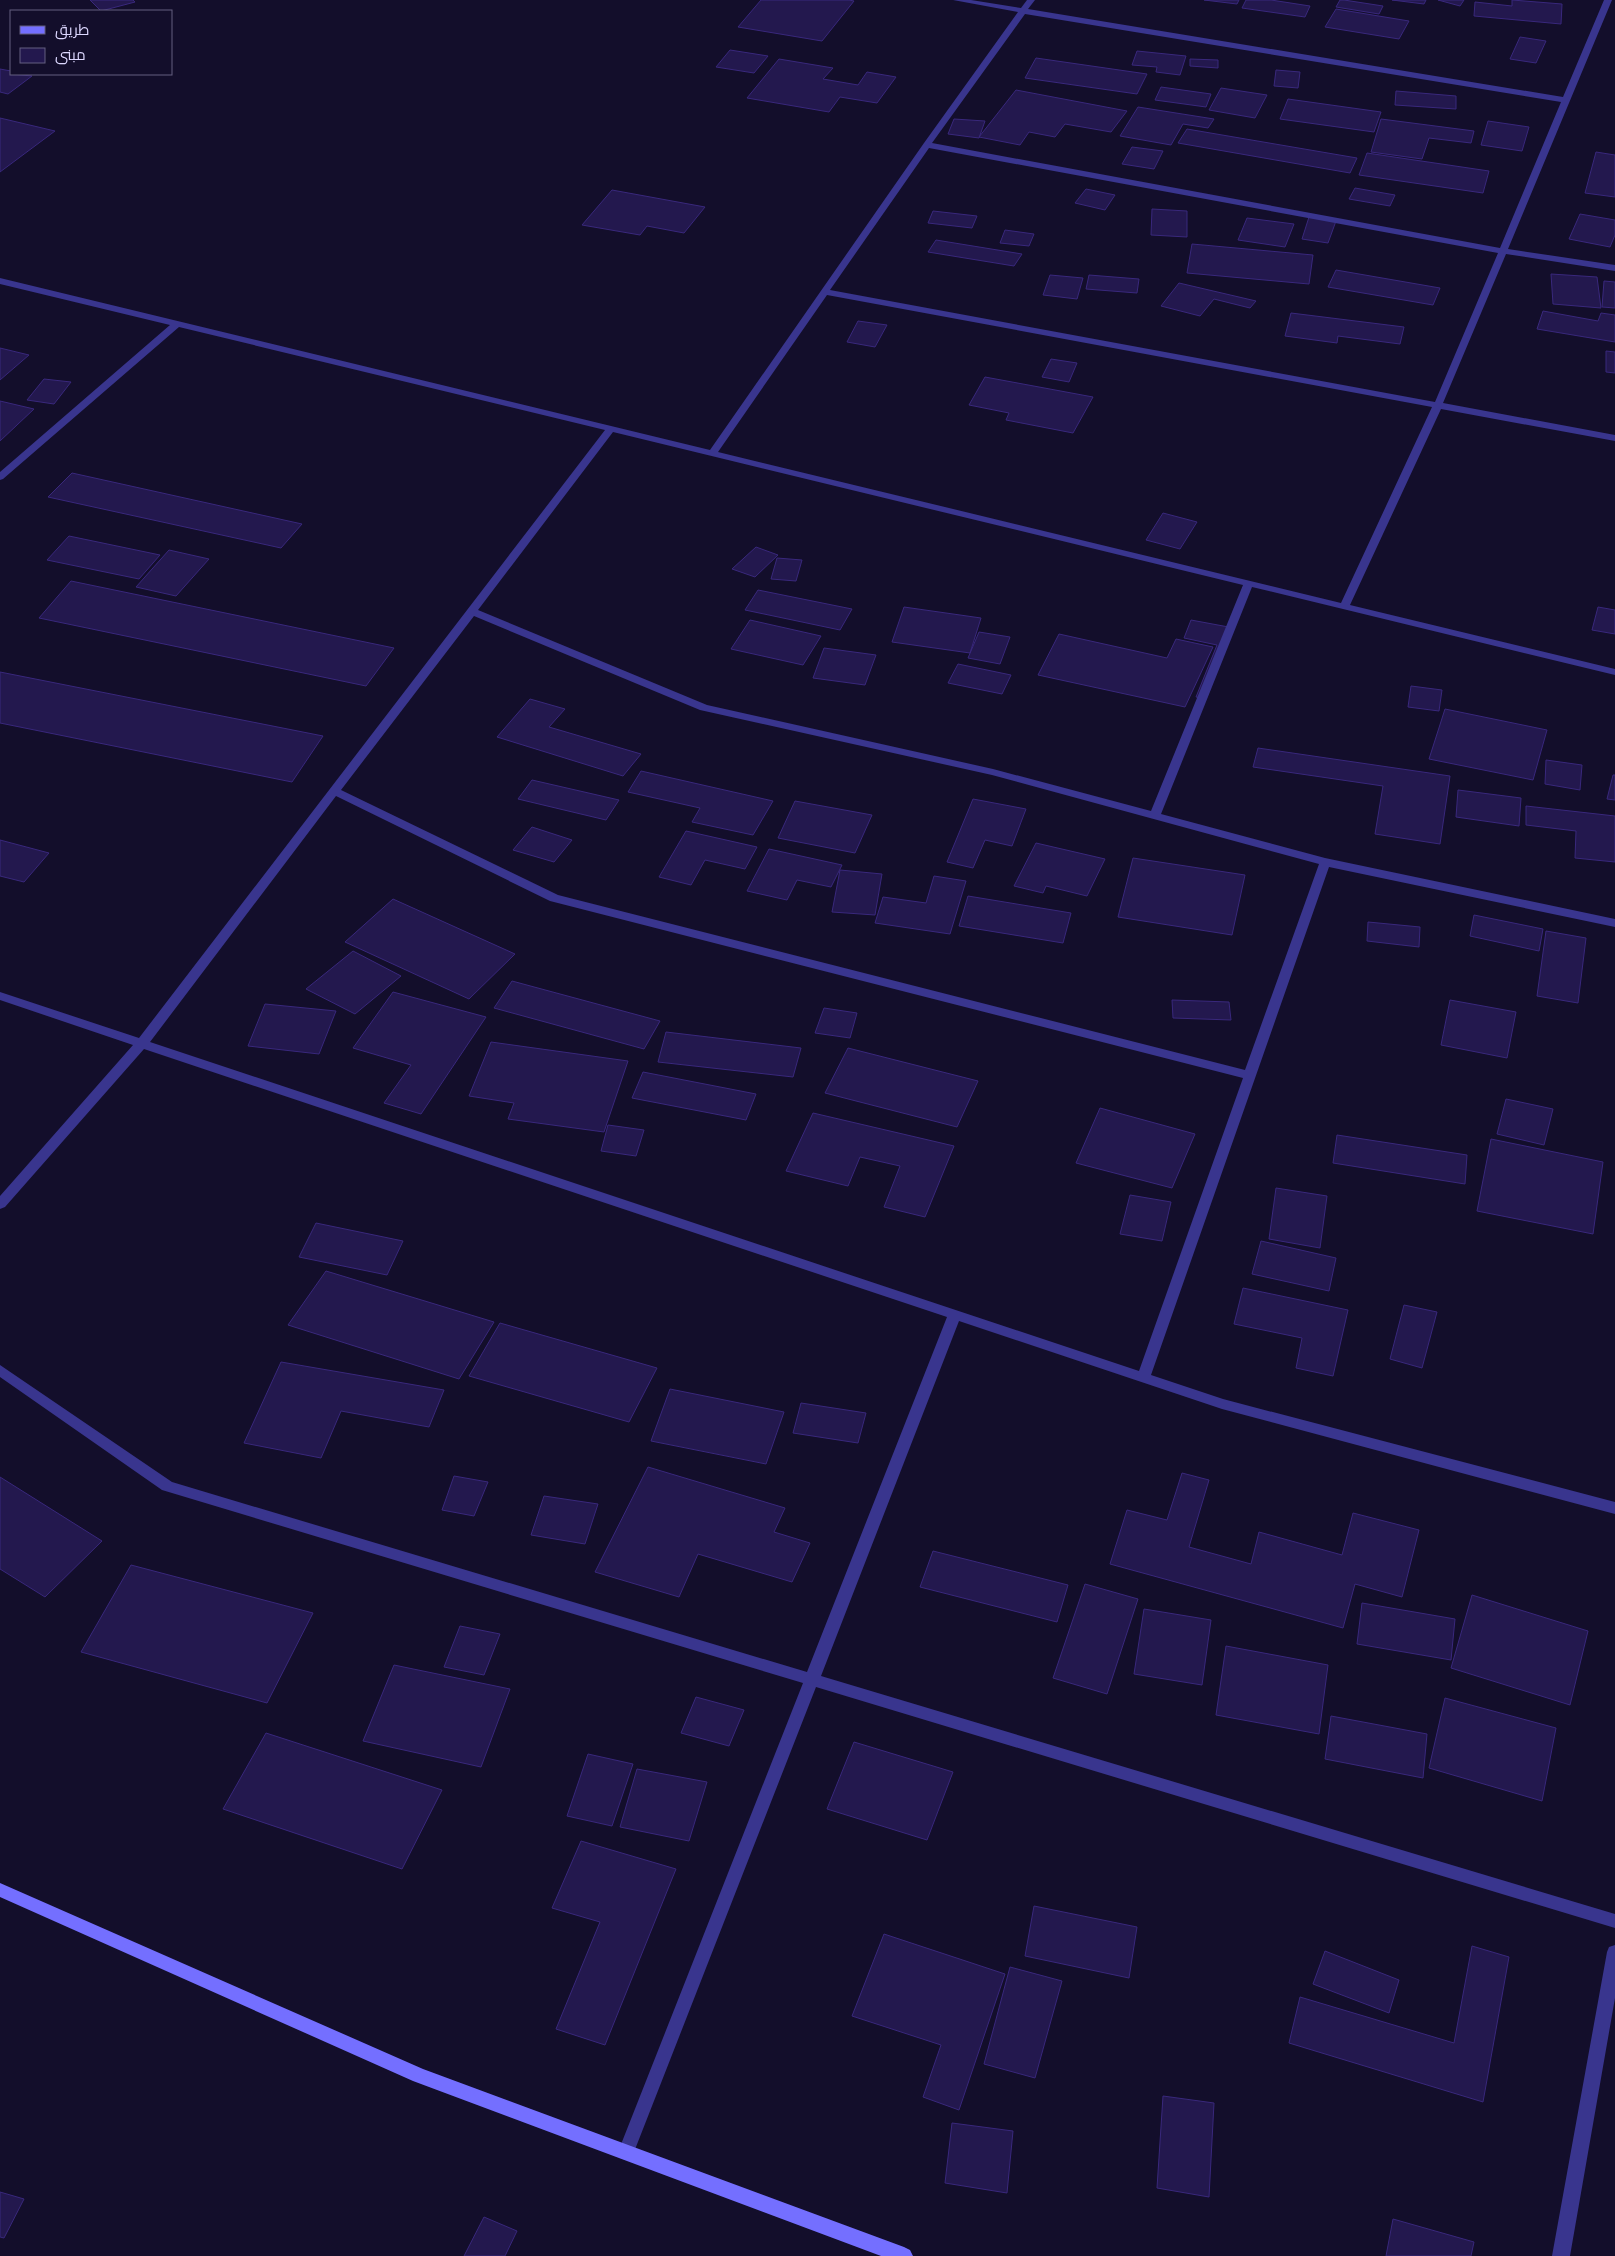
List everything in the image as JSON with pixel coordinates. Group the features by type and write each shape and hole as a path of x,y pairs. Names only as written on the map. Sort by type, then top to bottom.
{"main road":[{"path":"0,1890 419,2075 904,2256"}],"street":[{"path":"957,0 1566,100"},
{"path":"712,454 927,145 1031,0"},
{"path":"1344,607 1438,405 1608,0"},
{"path":"927,145 1503,251 1615,268"},
{"path":"0,281 1615,672"},
{"path":"825,292 1615,438"},
{"path":"0,477 177,324"},
{"path":"0,1204 142,1043 611,429"},
{"path":"1155,816 1248,584"},
{"path":"472,611 704,708 993,772 1325,862 1615,923"},
{"path":"335,791 554,898 1250,1076"},
{"path":"1143,1378 1325,862"},
{"path":"0,996 1232,1407 1615,1508"},
{"path":"626,2152 955,1315"},
{"path":"0,1370 167,1486 1615,1921"},
{"path":"1562,2256 1615,1952"}],"building":[{"path":"90,0 133,0 135,2 105,10 100,10"},
{"path":"761,0 854,1 822,41 738,27"},
{"path":"1204,0 1239,0 1237,4"},
{"path":"1246,0 1271,0 1310,6 1305,17 1242,8"},
{"path":"1340,0 1383,6 1379,14 1336,7"},
{"path":"1392,0 1426,0 1424,4"},
{"path":"1438,0 1464,0 1460,6"},
{"path":"1512,0 1562,4 1561,24 1474,16 1475,2 1512,6"},
{"path":"1336,9 1409,21 1399,39 1325,27"},
{"path":"1520,37 1546,41 1536,63 1510,59"},
{"path":"730,50 768,56 754,73 716,67"},
{"path":"1137,51 1186,56 1180,75 1156,72 1157,67 1132,65"},
{"path":"1036,58 1147,74 1137,94 1025,78"},
{"path":"779,59 833,68 823,79 858,85 867,72 896,77 877,103 840,97 829,112 747,98"},
{"path":"1190,59 1218,60 1218,68 1190,66"},
{"path":"0,69 10,71 10,75 32,76 8,94 0,92"},
{"path":"1276,70 1300,72 1298,88 1274,86"},
{"path":"1161,87 1211,94 1206,107 1155,100"},
{"path":"1221,88 1267,95 1255,118 1209,110"},
{"path":"1016,90 1127,111 1111,132 1065,124 1055,137 1029,132 1020,145 979,137"},
{"path":"1396,91 1456,96 1456,109 1395,105"},
{"path":"1288,99 1381,112 1374,132 1280,119"},
{"path":"1138,107 1214,119 1208,128 1183,124 1171,145 1120,136"},
{"path":"0,118 55,131 0,172"},
{"path":"954,119 985,121 979,138 948,134"},
{"path":"1381,119 1474,131 1471,143 1429,138 1422,159 1371,152"},
{"path":"1488,121 1529,127 1522,151 1481,145"},
{"path":"1187,129 1357,158 1350,173 1178,143"},
{"path":"1132,147 1163,151 1154,169 1122,164"},
{"path":"1596,152 1615,155 1615,197 1585,193"},
{"path":"1367,153 1489,171 1483,193 1359,175"},
{"path":"1355,188 1395,195 1390,206 1349,199"},
{"path":"1086,189 1115,195 1105,210 1075,203"},
{"path":"612,190 705,207 684,233 647,226 640,235 582,225"},
{"path":"1152,209 1187,211 1187,237 1151,235"},
{"path":"933,211 977,216 972,228 928,223"},
{"path":"1580,214 1615,220 1615,235 1610,247 1569,239"},
{"path":"1309,217 1336,221 1328,243 1302,239"},
{"path":"1247,218 1294,224 1285,247 1238,240"},
{"path":"1005,230 1034,234 1029,246 1000,243"},
{"path":"936,240 1022,254 1014,266 928,252"},
{"path":"1192,244 1313,255 1309,284 1187,273"},
{"path":"1336,270 1440,288 1433,305 1328,287"},
{"path":"1551,274 1597,277 1601,308 1553,304"},
{"path":"1050,275 1083,278 1077,299 1043,295"},
{"path":"1089,275 1139,279 1137,293 1086,289"},
{"path":"1604,281 1615,282 1615,308 1602,307"},
{"path":"1179,283 1256,301 1250,308 1214,299 1200,316 1161,306"},
{"path":"1543,311 1598,321 1601,313 1615,315 1615,342 1537,329"},
{"path":"1291,313 1404,327 1400,344 1338,336 1337,343 1285,336"},
{"path":"858,321 887,325 875,347 847,342"},
{"path":"0,348 29,355 0,380"},
{"path":"1606,351 1615,352 1615,373 1606,372"},
{"path":"1051,359 1077,363 1069,382 1042,377"},
{"path":"985,377 1093,397 1073,433 1006,420 1009,413 969,405"},
{"path":"44,379 71,382 54,404 27,400"},
{"path":"0,401 34,409 0,441"},
{"path":"72,473 302,524 281,548 48,497"},
{"path":"1163,513 1197,522 1180,549 1146,540"},
{"path":"69,536 160,555 139,579 47,560"},
{"path":"756,547 778,555 755,577 732,569"},
{"path":"169,550 209,559 176,596 136,587"},
{"path":"777,558 802,560 796,581 771,579"},
{"path":"71,581 394,648 366,686 39,618"},
{"path":"758,590 852,609 840,630 745,610"},
{"path":"904,607 981,618 970,653 892,642"},
{"path":"1598,607 1615,610 1615,634 1592,630"},
{"path":"750,620 821,636 803,665 731,649"},
{"path":"1191,620 1234,628 1206,699 1196,697 1217,645 1184,638"},
{"path":"979,632 1010,637 1000,664 968,658"},
{"path":"1059,634 1167,658 1176,639 1213,647 1185,707 1038,675"},
{"path":"824,648 876,655 865,685 813,678"},
{"path":"958,664 1011,675 1002,694 948,683"},
{"path":"0,672 323,736 292,782 0,723"},
{"path":"1411,686 1442,690 1439,711 1408,707"},
{"path":"530,699 565,709 549,727 641,754 623,776 497,737"},
{"path":"1445,709 1547,730 1533,780 1429,759"},
{"path":"1258,748 1450,776 1440,844 1375,834 1383,786 1253,767"},
{"path":"1546,760 1582,765 1580,790 1545,784"},
{"path":"641,771 773,801 753,835 692,822 700,808 628,792"},
{"path":"1613,775 1615,775 1615,800 1607,799"},
{"path":"532,780 619,800 606,820 518,799"},
{"path":"1458,790 1521,798 1519,826 1456,817"},
{"path":"973,799 1026,809 1012,846 985,840 973,868 947,862"},
{"path":"795,801 872,815 855,853 778,838"},
{"path":"1526,806 1615,816 1615,862 1575,858 1576,831 1526,825"},
{"path":"532,827 572,840 554,862 513,850"},
{"path":"686,831 757,847 745,869 705,860 691,885 659,877"},
{"path":"0,840 49,853 24,882 0,876"},
{"path":"1036,843 1105,859 1087,896 1046,886 1043,893 1014,886"},
{"path":"769,849 842,865 831,887 797,880 787,900 747,891"},
{"path":"1133,858 1245,875 1232,935 1118,917"},
{"path":"840,870 882,874 875,915 832,912"},
{"path":"934,876 966,881 950,934 875,923 883,897 926,903"},
{"path":"968,896 1071,913 1063,943 959,926"},
{"path":"393,899 515,954 469,999 345,942"},
{"path":"1474,915 1543,929 1539,951 1470,936"},
{"path":"1368,922 1420,927 1419,947 1367,941"},
{"path":"1546,931 1586,938 1578,1003 1537,996"},
{"path":"353,951 401,976 355,1014 306,989"},
{"path":"512,981 660,1021 644,1049 494,1008"},
{"path":"393,992 486,1017 421,1114 384,1103 411,1065 353,1048"},
{"path":"1172,1000 1229,1002 1231,1020 1173,1018"},
{"path":"1450,1000 1516,1012 1507,1058 1441,1045"},
{"path":"265,1004 336,1011 319,1054 248,1046"},
{"path":"824,1008 857,1013 850,1038 815,1033"},
{"path":"666,1032 801,1048 793,1077 658,1062"},
{"path":"491,1042 628,1061 604,1132 508,1119 514,1103 469,1096"},
{"path":"848,1048 978,1081 957,1127 825,1093"},
{"path":"643,1072 756,1094 746,1120 632,1098"},
{"path":"1506,1099 1553,1109 1544,1145 1497,1134"},
{"path":"1100,1108 1195,1134 1172,1188 1076,1163"},
{"path":"813,1113 954,1146 925,1217 884,1207 900,1166 860,1157 848,1186 786,1171"},
{"path":"608,1125 644,1130 636,1156 601,1151"},
{"path":"1337,1135 1467,1155 1465,1184 1333,1163"},
{"path":"1491,1139 1603,1162 1593,1234 1477,1211"},
{"path":"1276,1188 1327,1196 1320,1248 1269,1239"},
{"path":"1130,1195 1171,1202 1162,1241 1120,1234"},
{"path":"316,1223 403,1241 387,1275 299,1257"},
{"path":"1261,1241 1336,1258 1329,1291 1252,1274"},
{"path":"326,1271 494,1322 459,1379 288,1325"},
{"path":"1243,1288 1348,1310 1333,1376 1296,1368 1302,1338 1234,1324"},
{"path":"1404,1305 1437,1312 1422,1368 1390,1359"},
{"path":"500,1323 657,1368 629,1422 469,1376"},
{"path":"281,1362 444,1390 429,1427 341,1411 321,1458 244,1443"},
{"path":"670,1389 784,1412 766,1464 651,1441"},
{"path":"801,1403 866,1413 858,1443 793,1433"},
{"path":"648,1467 785,1508 774,1532 810,1543 792,1582 698,1554 679,1597 595,1572"},
{"path":"1182,1473 1209,1480 1189,1547 1251,1564 1259,1532 1342,1555 1353,1513 1419,1530 1402,1597 1355,1584 1343,1628 1110,1564 1127,1510 1167,1520"},
{"path":"454,1476 488,1482 474,1516 442,1510"},
{"path":"0,1477 102,1541 45,1597 0,1569"},
{"path":"544,1496 598,1504 585,1544 531,1535"},
{"path":"933,1551 1068,1585 1057,1622 920,1587"},
{"path":"131,1565 313,1613 267,1703 81,1652"},
{"path":"1085,1584 1138,1599 1107,1694 1053,1678"},
{"path":"1472,1595 1588,1631 1570,1705 1451,1668"},
{"path":"1362,1603 1455,1619 1451,1660 1357,1644"},
{"path":"1144,1609 1211,1620 1202,1685 1134,1674"},
{"path":"460,1626 500,1634 484,1675 444,1667"},
{"path":"1226,1646 1328,1665 1319,1734 1216,1715"},
{"path":"394,1665 510,1689 481,1767 363,1741"},
{"path":"696,1697 744,1710 729,1746 681,1733"},
{"path":"1445,1698 1556,1728 1542,1801 1429,1768"},
{"path":"1331,1716 1427,1734 1423,1778 1325,1759"},
{"path":"266,1733 442,1790 402,1869 223,1809"},
{"path":"854,1742 953,1772 927,1840 827,1809"},
{"path":"588,1754 633,1764 612,1826 567,1816"},
{"path":"637,1769 707,1782 689,1841 620,1827"},
{"path":"581,1841 676,1869 605,2045 556,2029 600,1922 552,1908"},
{"path":"1034,1906 1137,1927 1129,1978 1025,1956"},
{"path":"884,1934 1005,1974 959,2110 923,2097 941,2045 852,2016"},
{"path":"1472,1946 1509,1957 1483,2102 1289,2043 1300,1997 1454,2043"},
{"path":"1325,1951 1399,1980 1389,2013 1313,1984"},
{"path":"1010,1967 1062,1981 1035,2078 984,2064"},
{"path":"1163,2096 1214,2103 1209,2197 1157,2188"},
{"path":"952,2123 1013,2131 1007,2193 945,2183"},
{"path":"0,2192 24,2199 4,2238 0,2237"},
{"path":"484,2217 517,2231 505,2256 464,2256"},
{"path":"1393,2219 1474,2242 1471,2256 1386,2256"}]}
